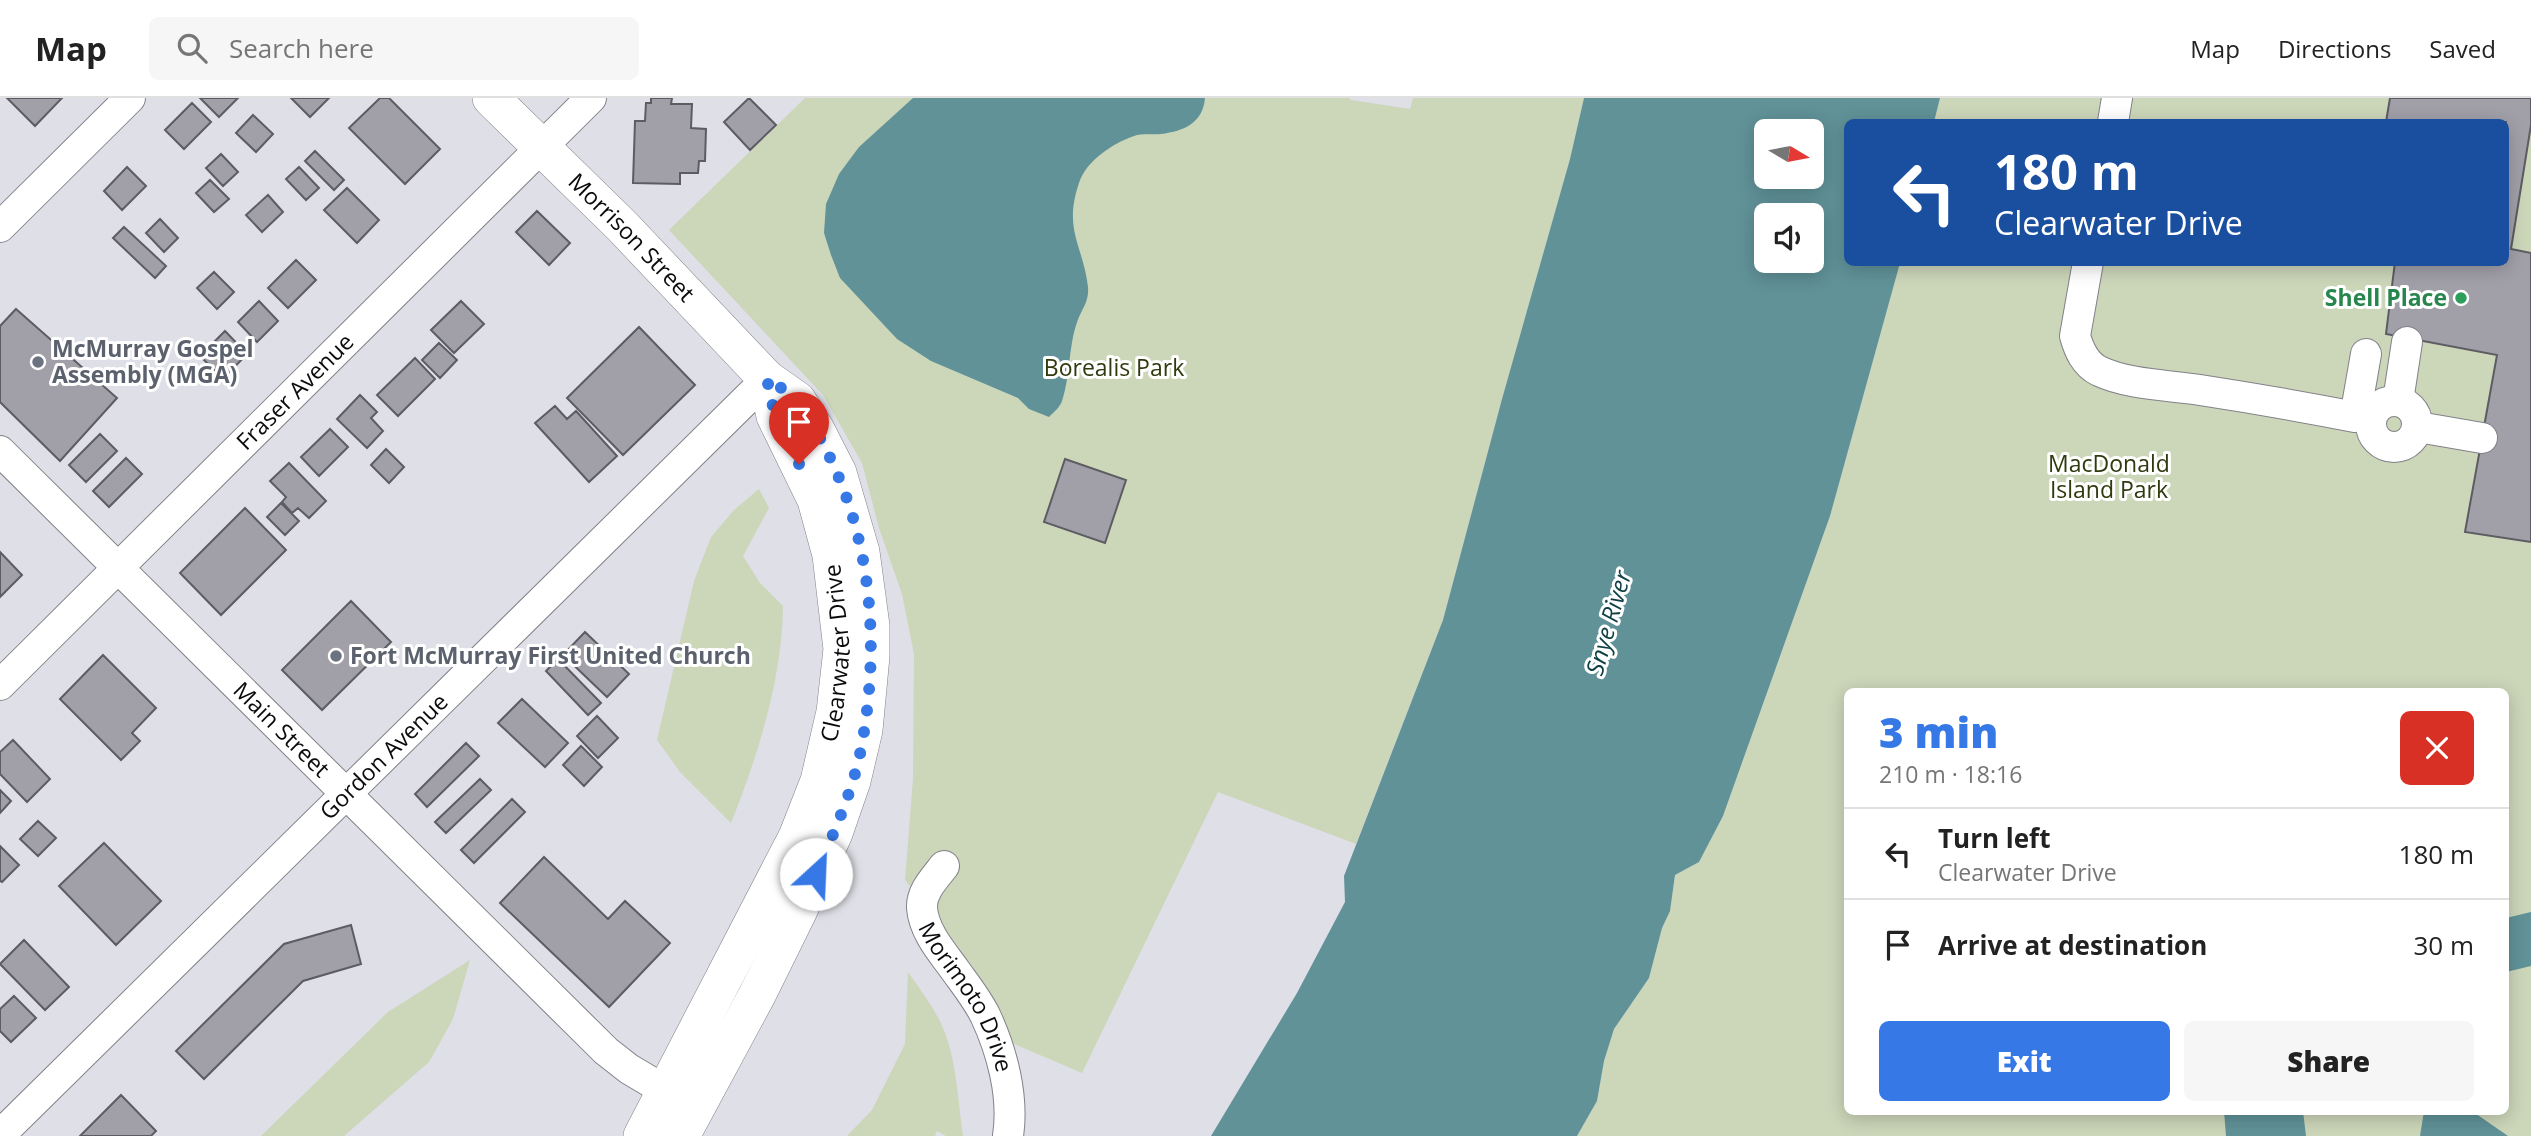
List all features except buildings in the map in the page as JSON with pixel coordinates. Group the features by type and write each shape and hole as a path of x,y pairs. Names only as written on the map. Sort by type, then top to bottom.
{"main road":[{"name":"Morrison Street","path":"491,98 622,226 767,379"},
{"name":"Clearwater Drive","path":"642,1136 681,1112 757,995 834,833 859,757 866,710 871,626 855,527 838,473 816,430 797,400 767,379"}],"street":[{"path":"0,227 130,98"},
{"name":"Fraser Avenue","path":"0,685 591,98"},
{"path":"2114,119 2117,98"},
{"path":"2087,266 2076,336 2078,347 2086,360 2098,370 2126,379 2363,418 2381,405 2398,401 2413,410 2418,427 2411,440 2404,444 2388,446 2375,437 2363,418 2366,354"},
{"path":"2398,401 2407,342"},
{"name":"Gordon Avenue","path":"0,1135 767,379"},
{"path":"2418,427 2482,438"},
{"name":"Main Street","path":"0,451 606,1051 681,1112"},
{"name":"Morimoto Drive","path":"944,866 924,895 922,907 926,926 984,1013 989,1025 1002,1061 1007,1090 1008,1136"}],"green space":[{"name":"Borealis Park","path":"805,98 1349,98 1410,109 1413,98 1584,98 1570,159 1443,620 1356,844 1218,792 1082,1073 1005,1040 986,986 943,926 905,880 913,779 914,654 902,594 879,528 862,463 823,395 669,230"},
{"name":"MacDonald Island Park","path":"1940,98 2531,98 2531,1136 1577,1136 1597,1101 1604,1061 1614,1029 1649,978 1662,928 1670,910 1675,875 1699,862 1723,816 1830,516 1899,266 2509,266 2509,119 1935,119"},
{"path":"759,489 769,508 743,556 760,583 783,606 782,634 767,717 731,823 680,772 657,740 694,581 711,537 734,510"},
{"path":"470,960 453,1019 429,1062 344,1136 261,1136 388,1012"},
{"path":"908,972 933,1009 945,1033 955,1071 963,1136 946,1136 937,1131 935,1136 847,1136 872,1110 905,1044"}],"water":[{"path":"913,98 1205,98 1201,114 1191,124 1169,133 1126,139 1094,160 1079,183 1073,225 1086,272 1088,296 1075,327 1062,401 1049,417 1029,409 1018,398 931,361 897,339 840,278 824,233 826,204 839,174 859,147"},
{"name":"Snye River","path":"1584,98 1940,98 1935,119 1844,119 1844,266 1899,266 1830,516 1723,816 1699,862 1675,875 1670,911 1662,928 1649,978 1614,1029 1604,1061 1597,1101 1577,1136 1211,1136 1297,993 1345,902 1344,876 1443,620 1570,159"},
{"path":"2531,912 2531,966 2509,971 2509,917"},
{"path":"2224,1115 2303,1115 2306,1136 2226,1136"},
{"path":"2423,1115 2478,1115 2508,1136 2420,1136"}],"place":[{"name":"Shell Place","path":"2461,298"},
{"name":"McMurray Gospel Assembly (MGA)","path":"38,362"},
{"name":"Fort McMurray First United Church","path":"336,656"}],"route":[{"path":"799,464 775,416 767,379 797,400 838,473 861,552 871,626 871,656 859,757 843,810 816,874"}]}
